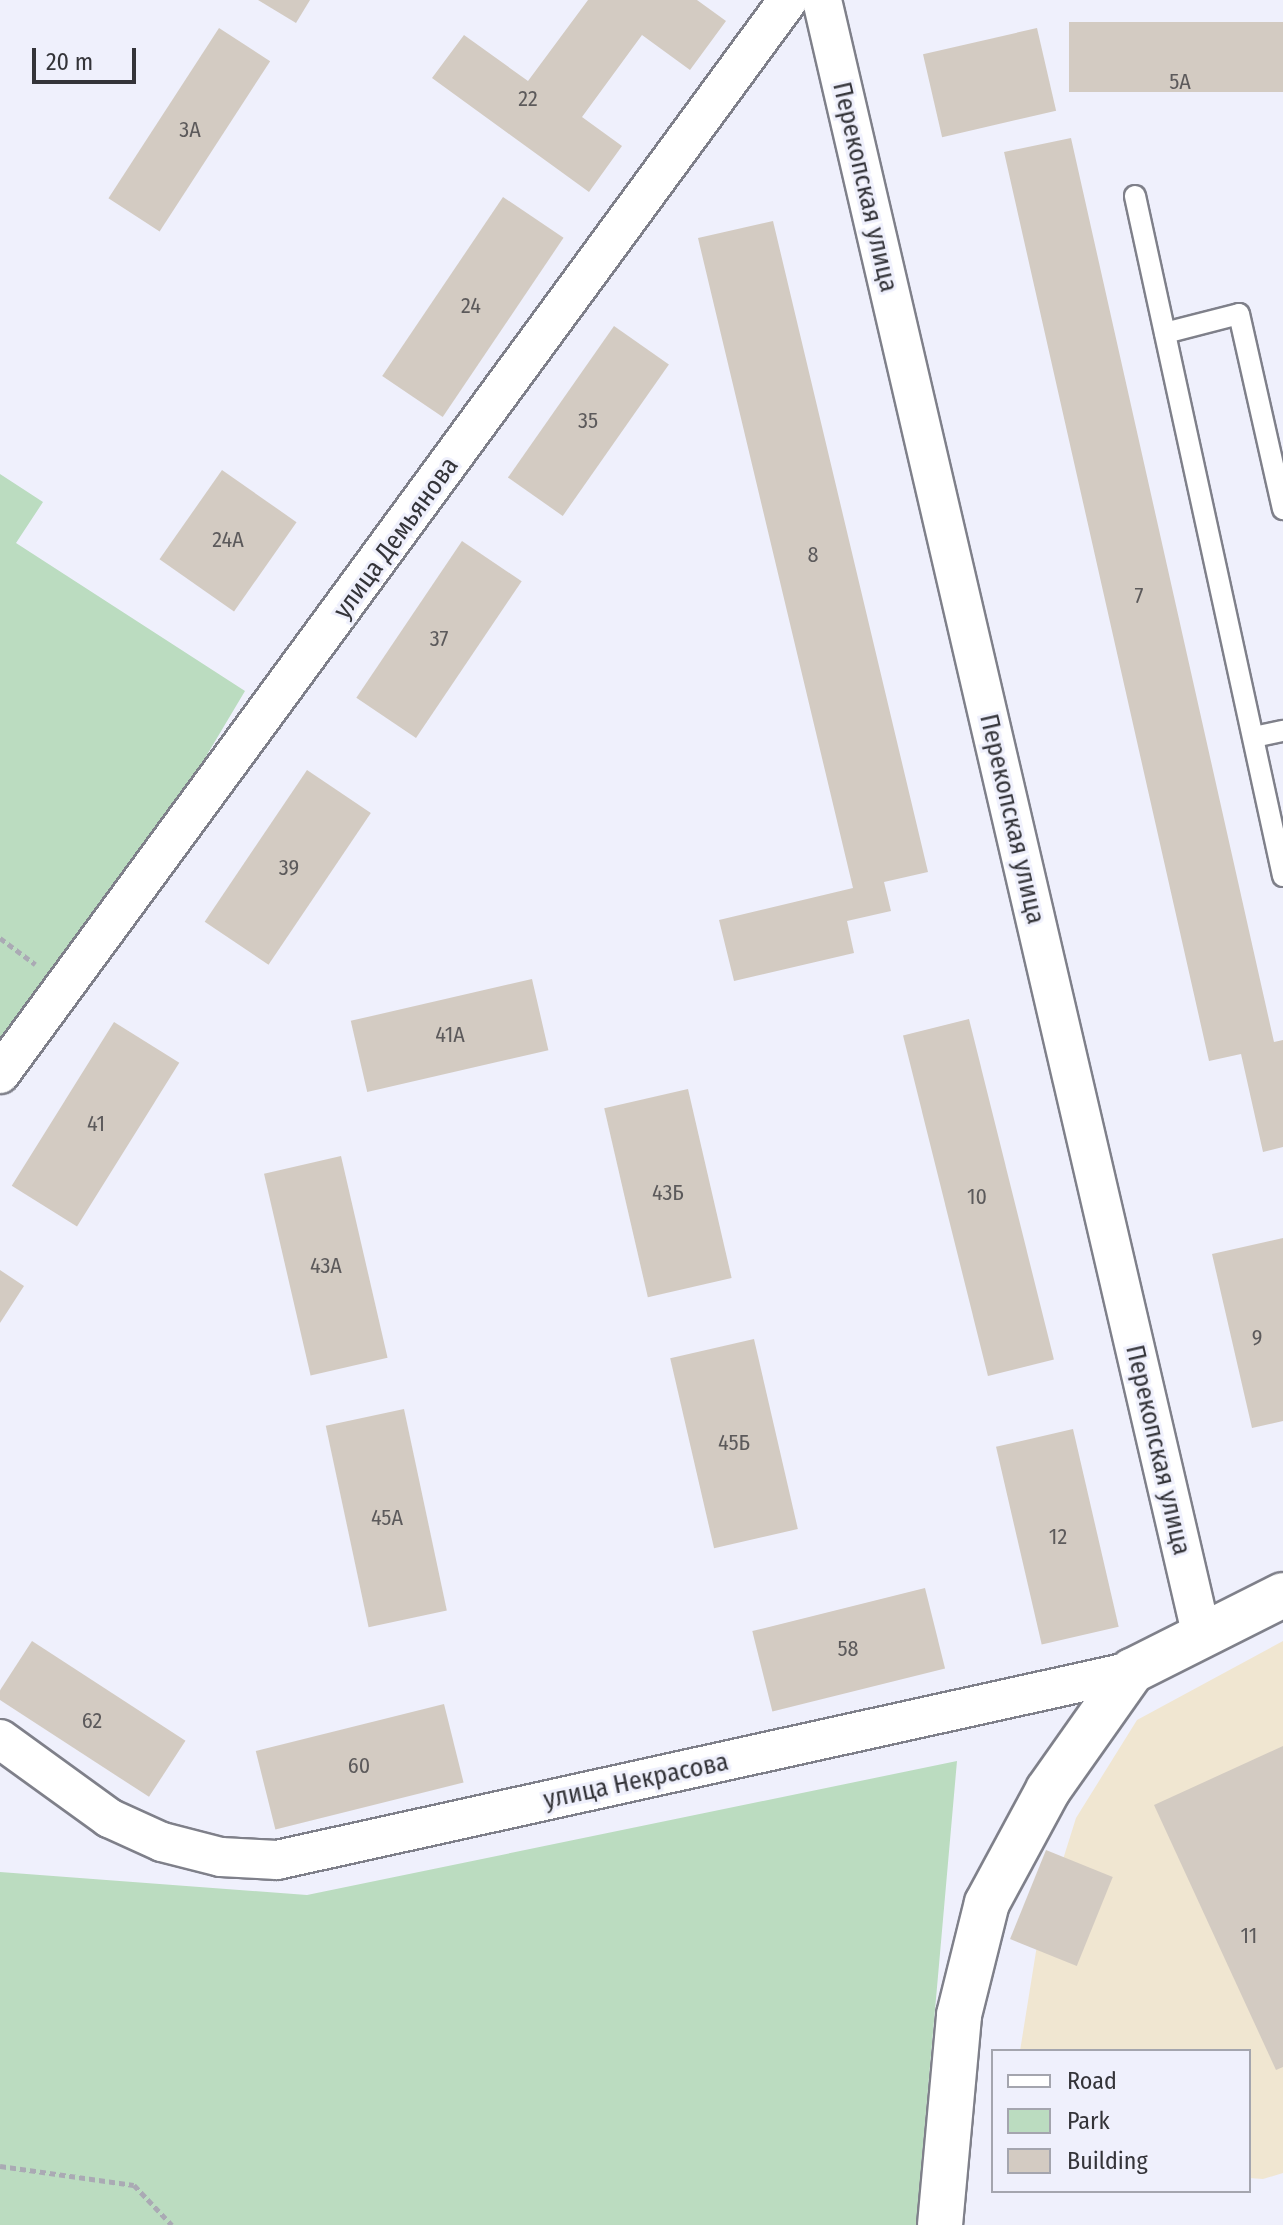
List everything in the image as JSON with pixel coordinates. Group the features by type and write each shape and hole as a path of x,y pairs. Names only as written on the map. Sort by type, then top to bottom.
{"street":[{"name":"улица Демьянова","path":"0,1074 788,0"},
{"name":"Перекопская улица","path":"822,0 1202,1637"},
{"name":"улица Некрасова","path":"0,1739 109,1818 162,1842 221,1857 277,1860 1132,1671 1283,1595"},
{"path":"940,2225 959,2015 987,1903 1048,1790 1132,1671"}],"lane":[{"path":"1135,196 1283,876"},
{"path":"1165,333 1239,314 1283,509"},
{"path":"1254,737 1283,731"}],"path":[{"path":"0,2166 134,2185 172,2225"}],"shaded area":[{"path":"1283,1641 1283,2173 1263,2179 1251,2178 1251,2049 1020,2049 1038,1939 1076,1818 1137,1720"}],"green space":[{"path":"0,474 43,502 16,543 245,691 68,988 0,1063"},
{"path":"957,1761 916,2225 0,2225 0,1872 307,1895"}],"building":[{"path":"258,0 310,0 296,23"},
{"path":"588,0 697,0 726,21 690,70 642,35 582,117 622,146 589,192 432,78 464,35 528,81"},
{"path":"1069,22 1283,22 1283,92 1069,92"},
{"path":"219,28 270,61 160,231 108,198"},
{"path":"1037,28 1056,111 942,137 923,54"},
{"path":"1071,138 1274,1042 1283,1040 1283,1147 1263,1152 1241,1054 1209,1061 1004,152"},
{"path":"503,197 564,238 443,417 382,376"},
{"path":"773,221 928,872 884,882 891,911 847,921 854,953 734,981 719,920 853,888 698,238"},
{"path":"614,326 669,364 563,516 508,478"},
{"path":"222,470 297,522 234,611 159,559"},
{"path":"462,541 522,581 416,738 356,698"},
{"path":"307,770 371,813 269,965 205,922"},
{"path":"532,979 548,1050 367,1092 351,1021"},
{"path":"969,1019 1054,1360 988,1376 903,1035"},
{"path":"114,1022 179,1063 77,1226 12,1186"},
{"path":"688,1089 732,1278 648,1297 604,1108"},
{"path":"341,1156 388,1358 311,1375 264,1174"},
{"path":"1283,1238 1283,1421 1252,1428 1212,1254"},
{"path":"0,1270 24,1286 0,1323"},
{"path":"754,1339 798,1529 714,1548 670,1358"},
{"path":"404,1409 447,1610 369,1627 326,1426"},
{"path":"1073,1429 1119,1627 1042,1645 996,1447"},
{"path":"925,1588 945,1669 772,1712 752,1631"},
{"path":"32,1641 185,1741 149,1797 0,1700 0,1690"},
{"path":"444,1704 464,1783 275,1830 256,1751"},
{"path":"1283,1746 1283,2067 1276,2070 1154,1805"},
{"path":"1046,1850 1113,1877 1077,1966 1010,1939"}]}
